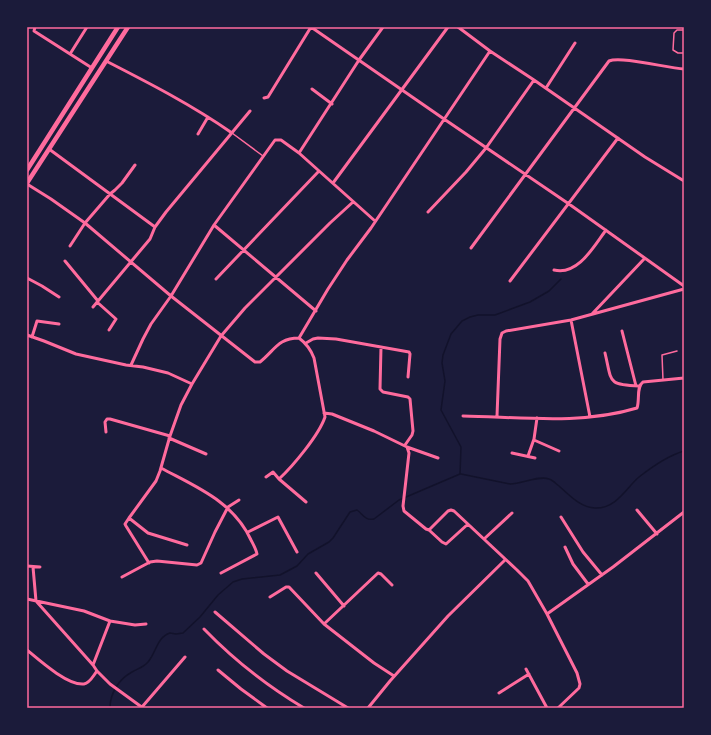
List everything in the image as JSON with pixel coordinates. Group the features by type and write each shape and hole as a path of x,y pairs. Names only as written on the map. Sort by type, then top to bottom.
{"main road":[{"path":"27,170 118,27"},
{"path":"27,184 128,27"},
{"path":"92,68 98,73"}],"street":[{"path":"35,27 34,31 92,68"},
{"path":"70,54 87,27"},
{"path":"299,153 359,60 383,27"},
{"path":"333,183 448,27"},
{"path":"458,27 490,51 645,157 684,181"},
{"path":"264,98 268,97 313,28 569,204 645,258 684,288"},
{"path":"546,88 575,43"},
{"path":"300,338 347,260 375,222 490,51"},
{"path":"471,248 610,60 624,60 684,69"},
{"path":"106,61 174,96 232,133"},
{"path":"428,212 466,172 486,148 534,80"},
{"path":"312,89 332,104"},
{"path":"93,307 150,239 166,212 250,112"},
{"path":"198,134 208,117"},
{"path":"510,281 618,138"},
{"path":"131,365 151,324 171,296 214,226 275,140 281,140 299,153 375,222"},
{"path":"49,149 156,227"},
{"path":"70,246 85,223 110,194 122,183 135,165"},
{"path":"216,279 319,171"},
{"path":"27,184 51,198 85,223 171,296 247,357 258,362 265,358 279,343 285,340 300,338 306,343 314,358 324,413 323,421 294,462 279,479"},
{"path":"149,563 125,524 156,482 169,437 181,405 192,384 221,336 245,308 353,202"},
{"path":"214,226 316,311"},
{"path":"554,270 561,271 577,265 606,230"},
{"path":"592,314 645,258"},
{"path":"66,261 98,301 116,320 109,330"},
{"path":"27,278 59,297"},
{"path":"498,416 500,339 502,333 506,331 571,320 684,288"},
{"path":"571,320 590,417"},
{"path":"32,337 37,321 59,324"},
{"path":"463,416 537,418 590,417 624,412 636,408 638,404 637,386 622,331"},
{"path":"27,335 76,354 168,373 192,384"},
{"path":"306,343 313,339 336,339 409,352 408,377"},
{"path":"381,347 380,389 383,392 408,397 410,399 413,431 406,446"},
{"path":"605,353 611,378 614,382 622,386 637,386 643,382 684,378"},
{"path":"324,413 342,418 406,446 438,458"},
{"path":"528,456 534,440 537,418"},
{"path":"106,432 105,422 108,419 169,437 206,454"},
{"path":"534,440 559,451"},
{"path":"406,446 409,453 403,506 404,511 446,544 468,524"},
{"path":"512,453 535,458"},
{"path":"161,468 199,488 228,507 248,532 257,554 221,573"},
{"path":"266,477 272,472 306,502"},
{"path":"122,577 149,563 157,561 197,565 202,563 215,532 228,507 239,500"},
{"path":"429,530 451,510 468,524 528,581 577,672 580,684 579,688 558,708"},
{"path":"637,510 657,534"},
{"path":"547,614 602,575 684,512"},
{"path":"484,539 512,513"},
{"path":"248,532 278,517 297,552"},
{"path":"561,517 583,552 602,575"},
{"path":"129,518 148,533 187,545"},
{"path":"565,547 573,564 588,584"},
{"path":"368,708 394,676 448,616 505,560"},
{"path":"27,566 40,567"},
{"path":"33,567 36,601 97,671 110,684 143,708 185,657"},
{"path":"316,573 344,606"},
{"path":"324,624 378,573 382,574 392,585"},
{"path":"270,597 286,587 289,587 324,624 374,663 394,676"},
{"path":"27,599 84,610 110,621 135,625 146,624"},
{"path":"215,612 264,654 287,671 348,708"},
{"path":"93,665 110,621"},
{"path":"204,629 221,647 280,694 304,708"},
{"path":"27,650 75,684 84,684 90,680 97,671"},
{"path":"526,669 547,708"},
{"path":"218,670 267,708"},
{"path":"499,693 529,674"}],"lane":[{"path":"684,30 677,30 674,33 673,50 678,53 684,53"},
{"path":"232,133 263,156"},
{"path":"663,380 662,355 677,351"}],"waterway":[{"path":"110,708 110,702 116,687 123,678 146,664 162,638 170,633 183,633 200,617 218,595 233,582 242,579 280,575 297,566 308,554 329,542 350,512 357,510 366,518 374,519 399,500 460,474 461,447 441,410 445,381 442,363 443,355 451,334 462,321 478,315 495,315 530,302 549,291 561,279"},
{"path":"461,474 510,484 540,478 549,479 580,503 585,506 595,508 615,502 639,477 655,465 684,451"}]}
